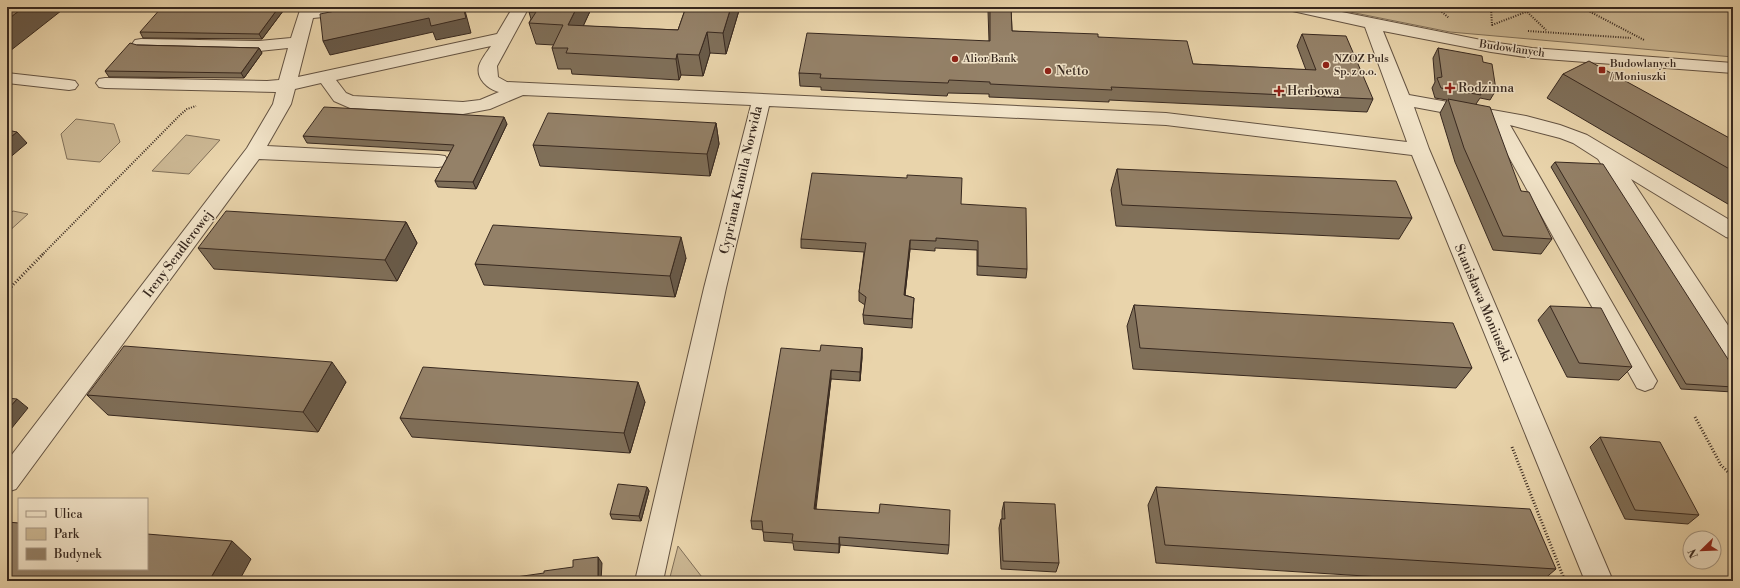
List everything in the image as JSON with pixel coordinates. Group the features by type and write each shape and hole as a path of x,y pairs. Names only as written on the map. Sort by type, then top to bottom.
{"street":[{"path":"307,10 375,7"},
{"name":"Cypriana Kamila Norwida","path":"521,7 488,66 487,74 492,82 499,86 520,89 761,100 707,323 649,581"},
{"name":"Budowlanych","path":"1294,7 1372,24 1491,47 1532,53 1730,69"},
{"name":"Ireny Sendlerowej","path":"7,481 254,152 272,124 282,104 288,85 307,10"},
{"name":"Stanisława Moniuszki","path":"1372,24 1402,100 1419,149 1599,581"},
{"path":"105,83 267,87 288,85 503,38"},
{"path":"141,44 259,46 298,42"},
{"path":"325,77 340,97 350,102 463,108 484,105 520,89"},
{"path":"7,78 69,85"},
{"path":"761,100 1207,122 1385,146 1419,149"},
{"path":"1402,100 1418,101 1559,130 1580,139 1733,232"},
{"path":"1496,116 1645,381"},
{"path":"254,152 438,161"},
{"path":"1605,154 1733,352"}],"path":[{"path":"1436,7 1454,21"},
{"path":"1491,7 1493,32"},
{"path":"1522,7 1552,36"},
{"path":"1492,25 1539,7"},
{"path":"1581,7 1643,40"},
{"path":"1442,16 1449,18"},
{"path":"1523,31 1547,31 1643,40 1650,42"},
{"path":"7,291 180,114 187,109 197,106"},
{"path":"1695,417 1720,465 1733,477"}],"green space":[{"path":"1325,7 1733,7 1733,57 1450,32"},
{"path":"76,119 114,124 120,142 100,162 67,159 61,134"},
{"path":"186,135 220,140 189,174 152,171"},
{"path":"13,211 28,214 7,233 7,216"},
{"path":"678,546 705,581 669,581"}],"building":[{"path":"7,7 24,7 7,20"},
{"path":"162,7 279,7 259,34 140,32"},
{"path":"355,7 463,7 466,18 431,26 429,18 323,41 320,14"},
{"path":"531,7 577,7 568,25 678,30 686,7 731,7 723,33 707,32 699,55 677,54 676,59 566,53 568,48 552,48 563,25 529,23 536,12 529,12"},
{"path":"990,7 1011,7 1012,31 1098,34 1098,37 1187,41 1193,64 1316,70 1302,34 1346,36 1373,99 1111,87 1112,90 990,84 990,82 949,80 948,83 820,78 821,74 799,73 807,33 990,41"},
{"path":"130,43 137,45 259,48 241,73 105,71"},
{"path":"1438,48 1482,56 1483,62 1492,64 1496,90 1478,86 1481,95 1441,88 1437,78 1442,77"},
{"path":"1589,61 1733,140 1733,171 1563,74"},
{"path":"1448,99 1490,107 1521,191 1529,192 1552,239 1503,236 1464,148"},
{"path":"324,107 504,117 473,182 435,181 454,145 303,136"},
{"path":"548,113 716,123 707,154 533,145"},
{"path":"7,130 17,132 7,140"},
{"path":"1555,162 1603,164 1733,367 1733,387 1686,384"},
{"path":"1117,169 1396,181 1412,218 1122,205"},
{"path":"812,173 907,178 907,175 962,178 961,204 1026,208 1027,269 978,266 978,241 936,238 936,241 910,240 904,295 914,298 912,319 863,315 866,297 859,292 866,243 801,239"},
{"path":"226,211 406,222 385,260 198,248"},
{"path":"493,225 681,237 670,276 475,264"},
{"path":"1134,305 1453,323 1472,368 1140,348"},
{"path":"1550,306 1601,308 1632,367 1579,363"},
{"path":"821,345 862,348 860,372 831,370 814,509 879,513 880,504 950,510 949,545 839,537 839,544 792,541 793,534 763,532 762,521 751,521 781,348 820,351"},
{"path":"124,346 332,362 303,412 87,395"},
{"path":"423,367 638,382 624,433 400,418"},
{"path":"7,398 17,399 7,410"},
{"path":"1600,437 1660,442 1699,515 1635,510"},
{"path":"618,484 647,487 639,516 610,514"},
{"path":"1156,487 1530,509 1556,569 1165,545"},
{"path":"1004,502 1055,504 1059,563 1003,561 1001,519 1005,519"},
{"path":"7,522 18,523 18,570 148,570 148,534 232,541 209,581 7,581"},
{"path":"598,557 598,581 488,581 544,573 544,571 573,567 573,560"},
{"path":"339,577 378,581 337,581"}],"place":[{"name":"Alior Bank","path":"955,59"},
{"name":"NZOZ Puls Sp. z o.o.","path":"1326,65"},
{"name":"Budowlanych / Moniuszki","path":"1602,70"},
{"name":"Netto","path":"1048,71"},
{"name":"Rodzinna","path":"1450,88"},
{"name":"Herbowa","path":"1279,91"}]}
